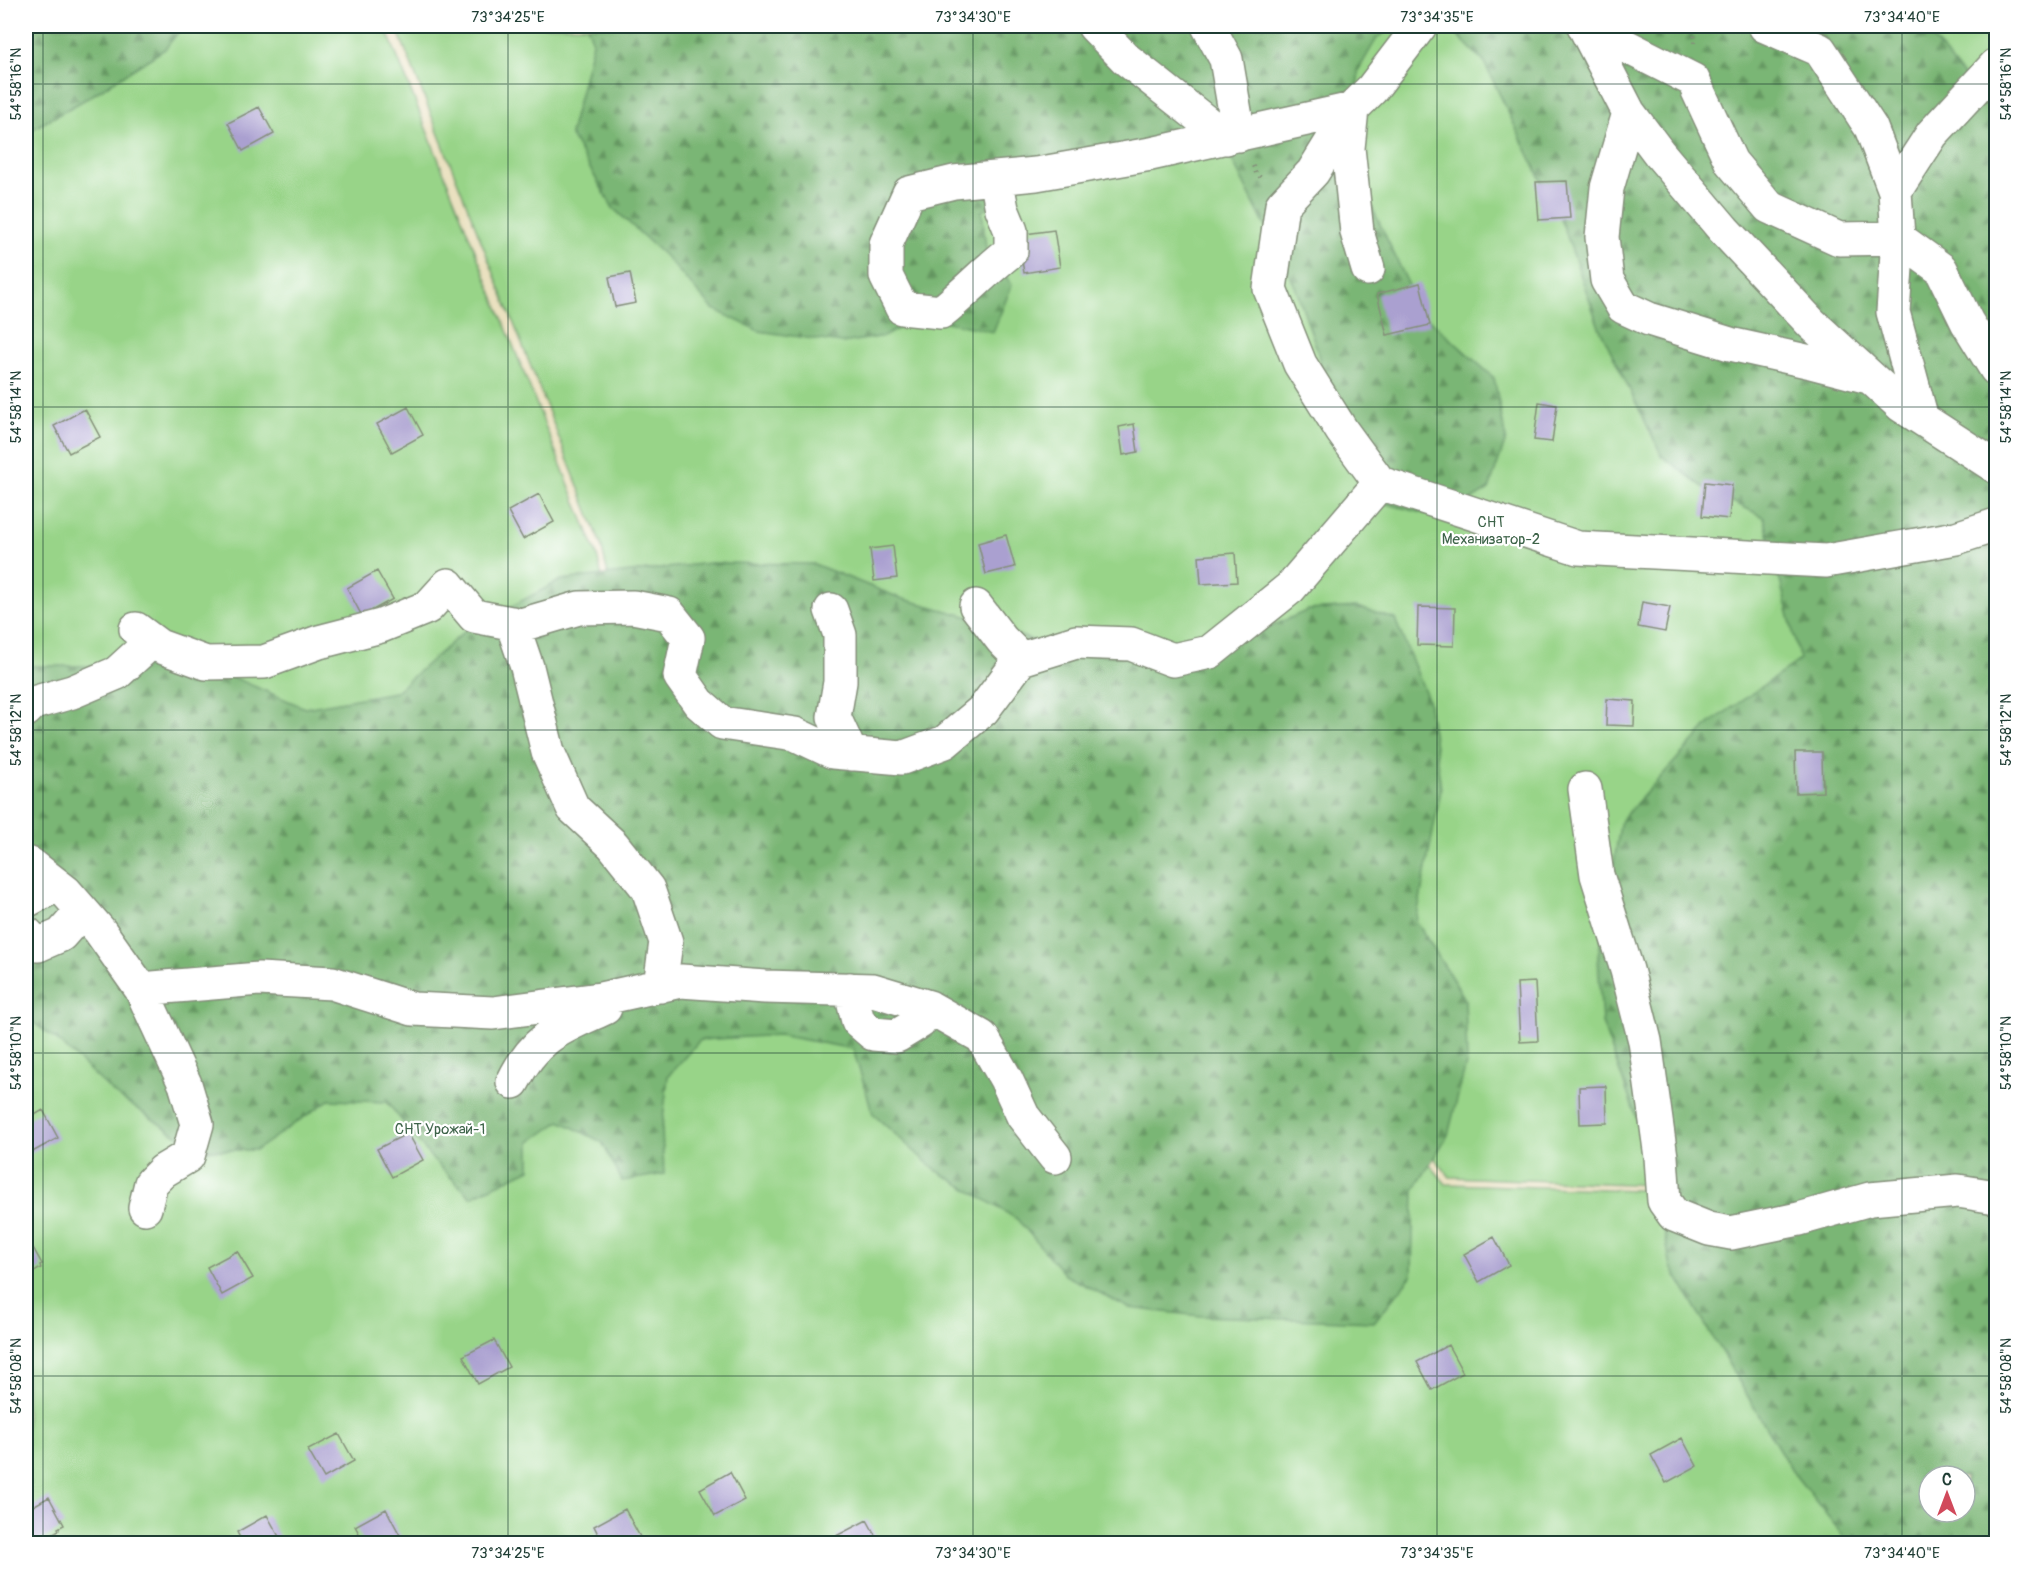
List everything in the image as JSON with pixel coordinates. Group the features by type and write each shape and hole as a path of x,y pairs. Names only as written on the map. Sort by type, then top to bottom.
{"street":[{"path":"1094,26 1126,59 1232,136"},
{"path":"1208,26 1226,59 1232,136"},
{"path":"1420,26 1372,89 1352,109 1313,172 1282,205 1270,289 1300,364 1342,431 1380,483 1578,548 1826,561 1956,538 1996,525"},
{"path":"1585,26 1629,113 1659,153 1724,230 1812,323 1902,406 1996,467"},
{"path":"1585,26 1693,80 1731,162 1769,207 1839,239 1898,238 1941,268 1967,322 1996,369"},
{"path":"1765,26 1814,38 1871,128 1895,191 1898,238 1893,312 1922,418"},
{"path":"1895,191 1932,134 1996,65"},
{"path":"996,178 1002,209 1011,231 1011,251 941,312 902,308 886,276 886,244 909,194 954,182 1036,174 1105,162 1352,109"},
{"path":"1352,109 1349,159 1357,232 1368,268"},
{"path":"1629,113 1607,188 1602,237 1607,280 1623,308 1649,319 1730,344 1872,378"},
{"path":"26,710 33,703 72,692 117,673 144,635 159,646 206,663 264,662 319,642 381,626 428,608 448,585 474,616 521,625 579,608 633,608 669,614 688,638 680,675 699,704 722,723 795,734 833,752 902,758 945,742 983,710 1021,659 1076,642 1131,644 1173,660 1210,652 1290,588 1380,483"},
{"path":"976,606 1002,640 1021,659"},
{"path":"831,610 840,635 840,682 834,717 851,754"},
{"path":"512,623 527,667 548,752 573,807 613,845 648,889 666,942 646,989 552,1033 522,1062 513,1082"},
{"path":"1585,789 1597,875 1627,970 1645,1041 1661,1157 1664,1201 1674,1215 1709,1229 1731,1233 1799,1219 1870,1199 1958,1191 1996,1197"},
{"path":"26,864 30,864 66,892 100,931 141,989 185,1084 197,1124 188,1156 163,1171 151,1183 145,1208"},
{"path":"26,901 56,885"},
{"path":"26,933 38,945 46,942 61,935 82,911"},
{"path":"141,989 259,979 332,982 413,1009 493,1013 600,999 681,981 765,987 873,990 929,1007 982,1037 1023,1116 1055,1157"},
{"path":"850,989 858,1022 873,1034 897,1036 920,1022 929,1007"}],"path":[{"path":"1232,136 1256,173 1277,193 1288,198"}],"green space":[{"name":"СНТ Урожай-1","path":"26,26 385,26 597,555 632,713 1332,1047 1446,1184 1670,1191 1858,1544 26,1544"},
{"path":"26,26 183,26 165,49 91,96 26,133"},
{"name":"СНТ Механизатор-2","path":"396,26 1996,26 1996,1543 1869,1543 1678,1186 1450,1177 1339,1041 638,706 601,544"},
{"path":"587,26 1395,26 1377,38 1358,71 1360,182 1422,313 1494,378 1506,439 1489,489 1442,518 1384,503 1336,439 1317,349 1295,286 1228,152 1018,186 982,211 986,249 1012,285 993,332 921,316 885,336 842,343 759,331 713,309 665,256 613,208 570,134 593,42"},
{"path":"1443,26 1923,26 1996,116 1996,1543 1849,1543 1792,1471 1671,1267 1650,1155 1602,1023 1598,956 1621,820 1710,723 1800,660 1764,517 1706,489 1662,456 1599,327 1564,228 1484,62 1450,28"},
{"path":"710,563 814,564 900,598 977,619 1060,651 1150,659 1259,632 1308,610 1357,607 1395,619 1428,699 1441,789 1416,921 1465,999 1467,1060 1448,1135 1414,1190 1412,1275 1374,1322 1201,1316 1129,1308 1065,1275 1017,1219 934,1169 873,1114 853,1049 779,1035 700,1040 668,1076 662,1129 664,1174 622,1181 602,1142 560,1121 530,1142 530,1169 471,1197 433,1160 387,1102 329,1100 256,1150 199,1150 116,1095 58,1041 26,1017 26,666 159,666 221,672 305,708 395,692 465,631 561,580"}],"building":[{"path":"259,107 274,134 243,151 228,123"},
{"path":"1567,181 1570,218 1539,220 1536,182"},
{"path":"1054,230 1060,267 1024,273 1018,235"},
{"path":"630,273 636,303 615,307 609,277"},
{"path":"1420,283 1430,325 1387,335 1377,294"},
{"path":"1539,402 1557,405 1552,442 1534,440"},
{"path":"408,407 423,435 392,452 377,424"},
{"path":"85,409 100,437 69,453 54,426"},
{"path":"1134,424 1138,452 1123,455 1119,427"},
{"path":"1705,482 1732,485 1729,519 1702,516"},
{"path":"539,494 554,522 523,539 508,511"},
{"path":"1006,535 1015,567 986,574 978,543"},
{"path":"893,546 897,578 874,581 870,549"},
{"path":"1235,553 1237,582 1201,584 1199,556"},
{"path":"377,571 393,599 362,616 347,588"},
{"path":"1642,602 1670,607 1665,632 1638,627"},
{"path":"1418,607 1455,608 1454,646 1417,645"},
{"path":"1607,699 1635,701 1634,726 1606,725"},
{"path":"1795,752 1822,752 1823,792 1796,793"},
{"path":"1535,982 1538,1041 1520,1042 1517,983"},
{"path":"1606,1086 1607,1123 1580,1124 1579,1087"},
{"path":"43,1110 58,1138 27,1155 26,1120"},
{"path":"408,1133 423,1160 392,1177 377,1149"},
{"path":"26,1235 42,1264 41,1268 26,1277"},
{"path":"1494,1237 1509,1265 1479,1282 1464,1254"},
{"path":"237,1251 253,1278 222,1295 207,1267"},
{"path":"494,1340 509,1367 478,1384 463,1356"},
{"path":"1448,1345 1463,1373 1432,1390 1417,1362"},
{"path":"339,1434 354,1461 324,1478 308,1450"},
{"path":"1682,1438 1697,1466 1666,1483 1651,1455"},
{"path":"730,1472 745,1500 715,1516 700,1489"},
{"path":"49,1497 64,1525 34,1544 26,1544 26,1510"},
{"path":"386,1509 401,1537 388,1544 365,1544 355,1526"},
{"path":"625,1509 640,1537 628,1544 603,1544 594,1526"},
{"path":"267,1515 282,1542 243,1544 237,1532"},
{"path":"867,1520 880,1544 840,1544 836,1536"}]}
